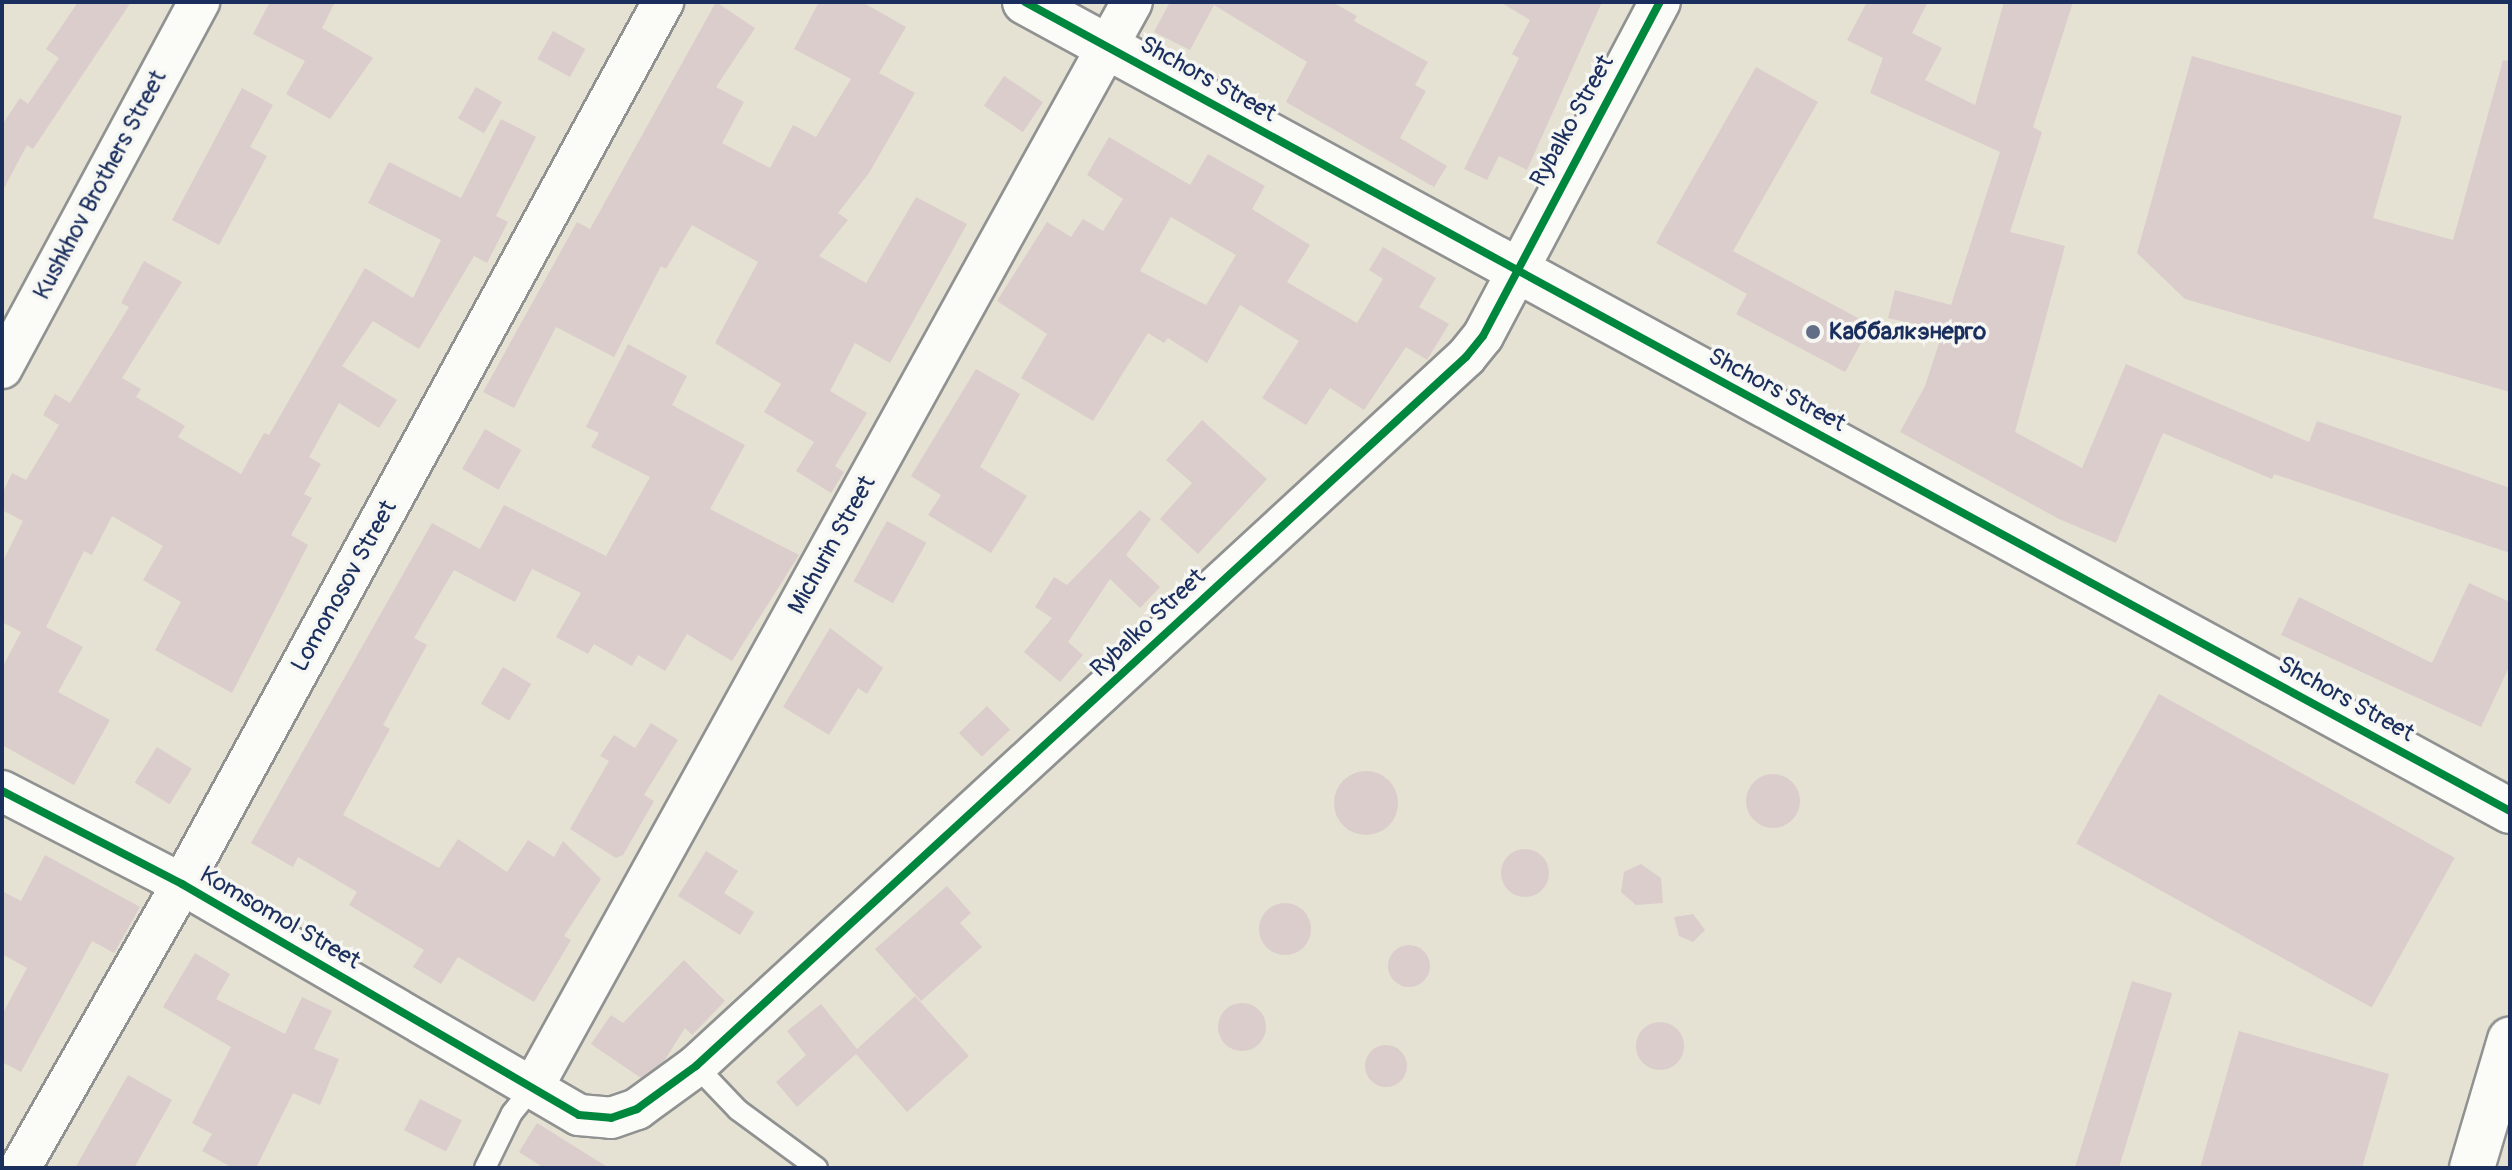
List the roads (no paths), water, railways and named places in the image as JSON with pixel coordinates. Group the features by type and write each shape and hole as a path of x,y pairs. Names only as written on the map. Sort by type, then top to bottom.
{"street":[{"name":"Kushkhov Brothers Street","path":"2,368 199,2"},
{"name":"Lomonosov Street","path":"20,1168 182,884 663,2"},
{"name":"Shchors Street","path":"1025,2 2510,811"},
{"name":"Michurin Street","path":"533,1087 1132,2"},
{"name":"Rybalko Street","path":"533,1087 579,1115 611,1118 637,1109 696,1066 1466,357 1488,325 1513,270 1660,2"},
{"name":"Komsomol Street","path":"2,791 182,884 533,1087"},
{"path":"2472,1168 2510,1040"}],"lane":[{"path":"696,1066 738,1110 817,1168"},
{"path":"485,1168 512,1113 533,1087"}],"place":[{"name":"Каббалкэнерго","path":"1813,332"}]}
